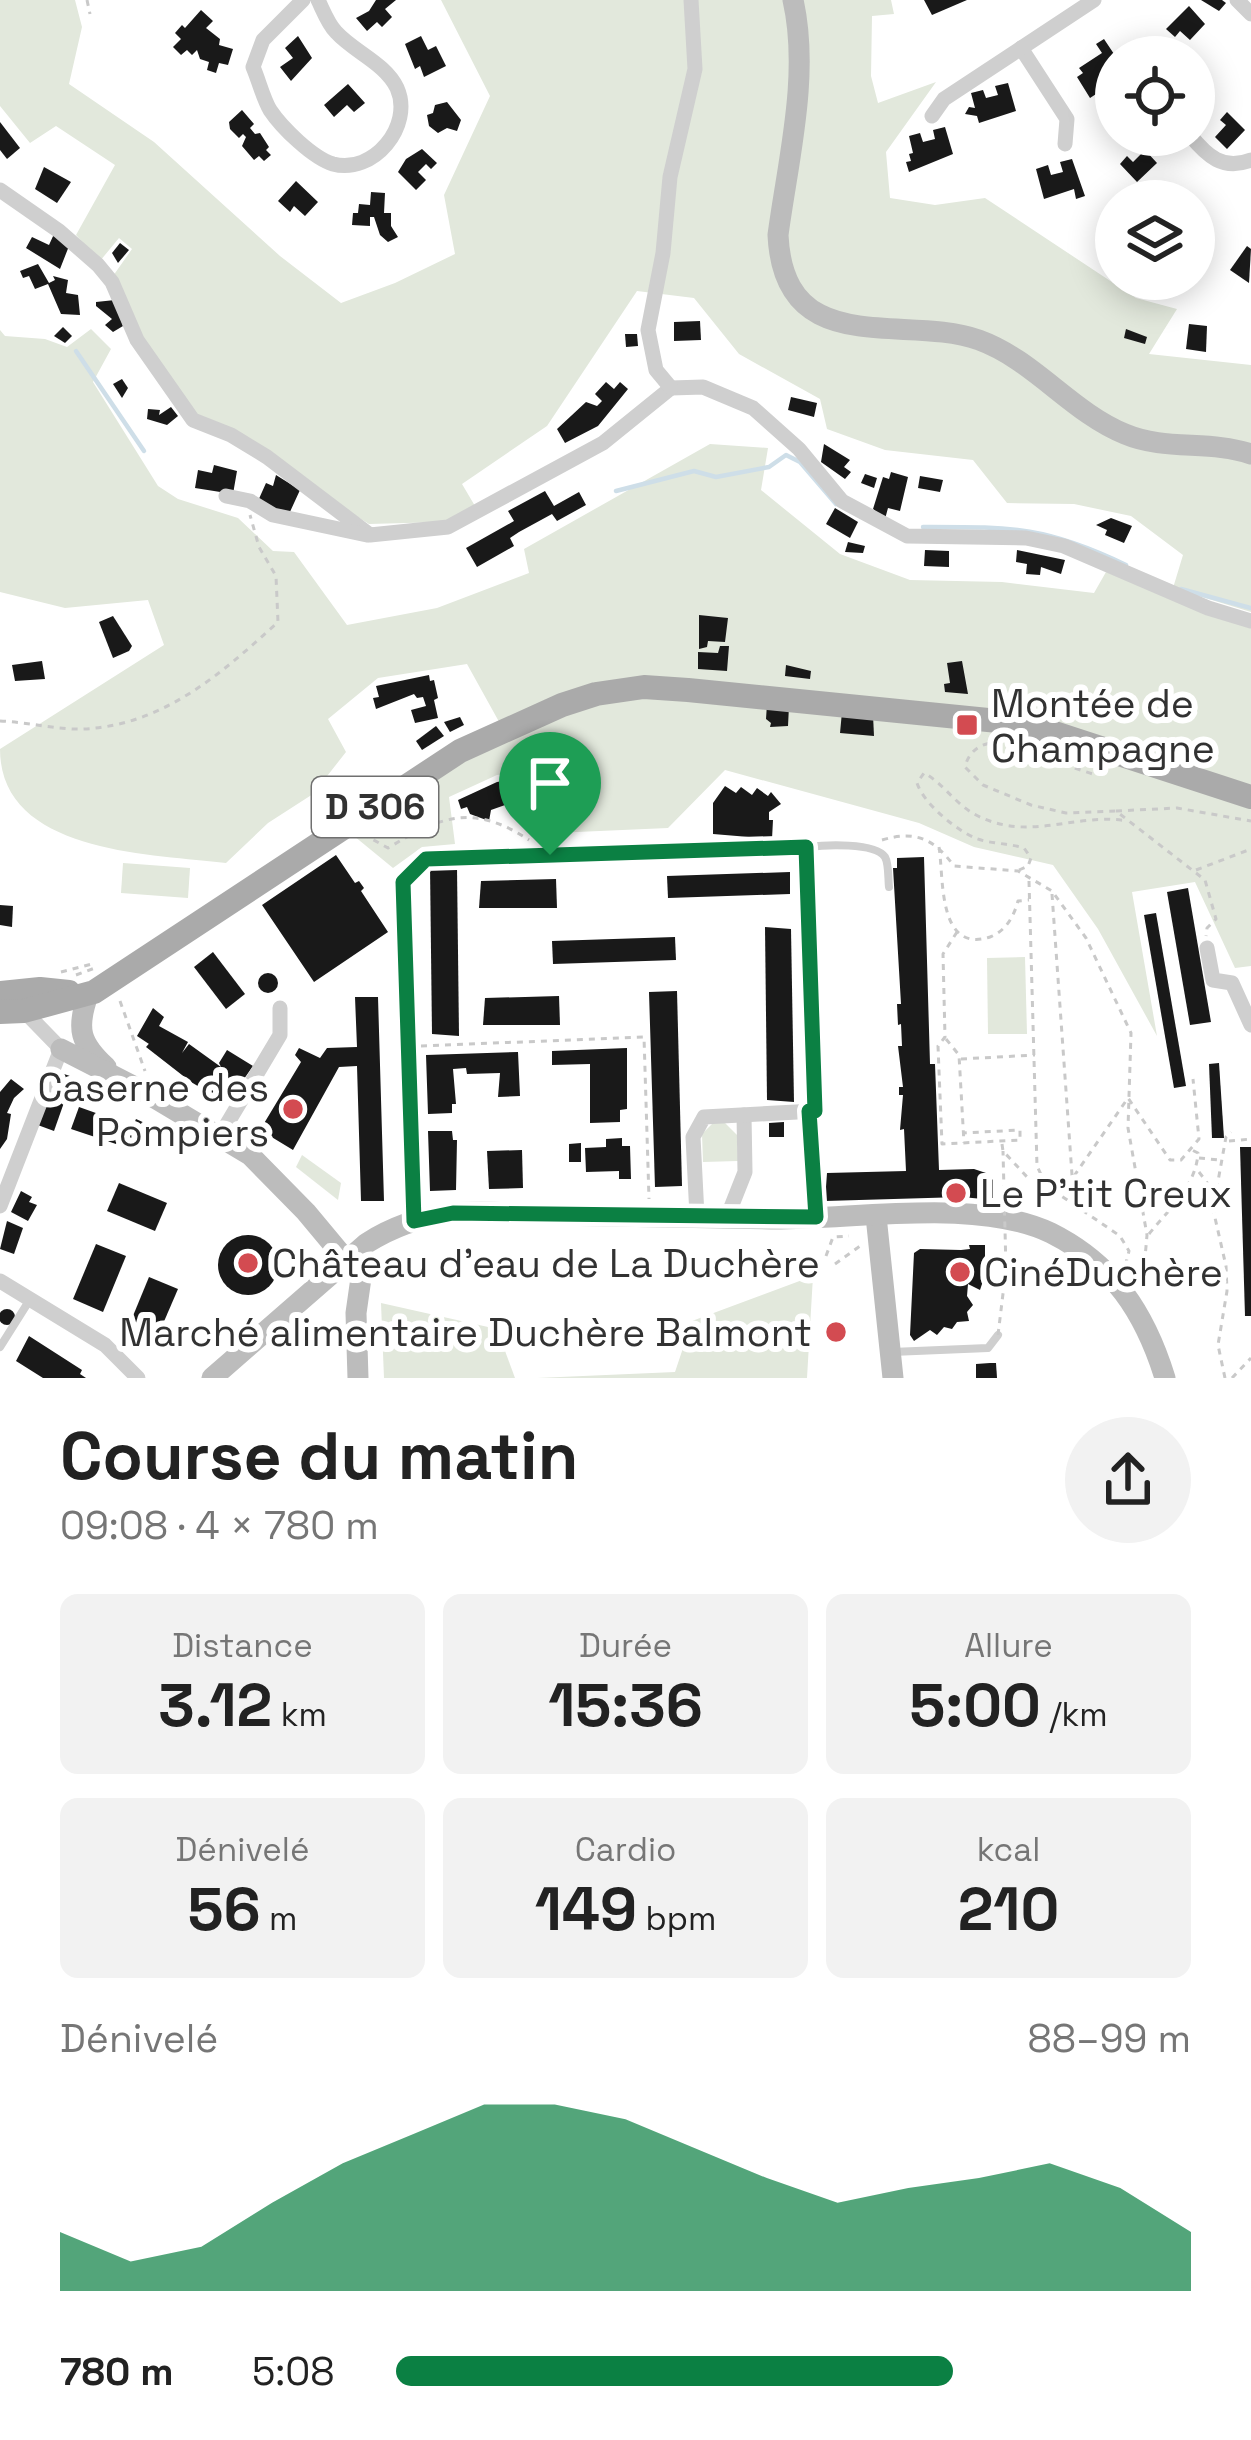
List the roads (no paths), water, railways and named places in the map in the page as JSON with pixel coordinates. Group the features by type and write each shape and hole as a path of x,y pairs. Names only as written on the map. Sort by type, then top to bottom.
{"main road":[{"name":"D 306","path":"12,1011 84,984 124,975 460,751 562,705 620,689 688,690 1008,722 1251,797"},
{"path":"0,993 84,984"}],"street":[{"path":"303,0 262,40 253,67 271,112 315,155 336,165 368,161 387,145 399,123 398,91 386,73 334,31 318,0"},
{"path":"670,388 656,370 649,330 670,177 695,69 691,0"},
{"path":"794,0 798,66 778,236 779,256 798,295 838,323 868,330 945,332 990,344 1127,435 1251,454"},
{"path":"932,116 944,99 1094,0"},
{"path":"1237,0 1251,14"},
{"path":"1021,48 1067,119 1065,144"},
{"path":"1212,156 1219,163 1238,165 1251,160"},
{"path":"0,190 66,236 112,282 136,340 193,420 231,434 370,535"},
{"path":"226,496 250,501 273,515 370,535 448,527 603,442 670,388 703,387 754,408 799,448 842,501 907,536 1026,538 1064,546 1208,608 1251,620"},
{"path":"414,1221 403,882 426,859 806,847 815,1111 704,1117 693,1137 697,1216"},
{"path":"1207,948 1214,980 1232,982 1251,1025"},
{"path":"84,984 79,1027 85,1046 114,1074"},
{"path":"40,989 12,1011 57,1044 221,1134 250,1155 346,1259 361,1278 356,1313 358,1378"},
{"path":"221,1134 280,1035 280,1008"},
{"path":"0,1207 57,1044 79,1027"},
{"path":"809,1111 816,1217"},
{"path":"728,1215 745,1172 744,1115"},
{"path":"212,1378 346,1259 391,1228 453,1213 988,1216 1051,1233 1116,1279 1146,1326 1165,1378"},
{"path":"877,1216 893,1378"},
{"path":"0,1282 105,1345 138,1378"}],"lane":[{"path":"806,847 860,847 880,852 886,859 889,887"},
{"path":"0,1346 30,1300"},
{"path":"890,1352 988,1348 998,1336"}],"waterway":[{"path":"76,351 144,451"},
{"path":"616,491 694,471 716,477 769,467 786,455 800,462 836,504"},
{"path":"923,527 1028,531 1126,565"},
{"path":"1181,589 1251,608"}],"place":[{"name":"Montée de Champagne","path":"967,725"},
{"name":"Caserne des Pompiers","path":"293,1109"},
{"name":"Le P'tit Creux","path":"956,1193"},
{"name":"Château d'eau de La Duchère","path":"248,1263"},
{"name":"CinéDuchère","path":"960,1272"},
{"name":"Marché alimentaire Duchère Balmont","path":"836,1332"}]}
